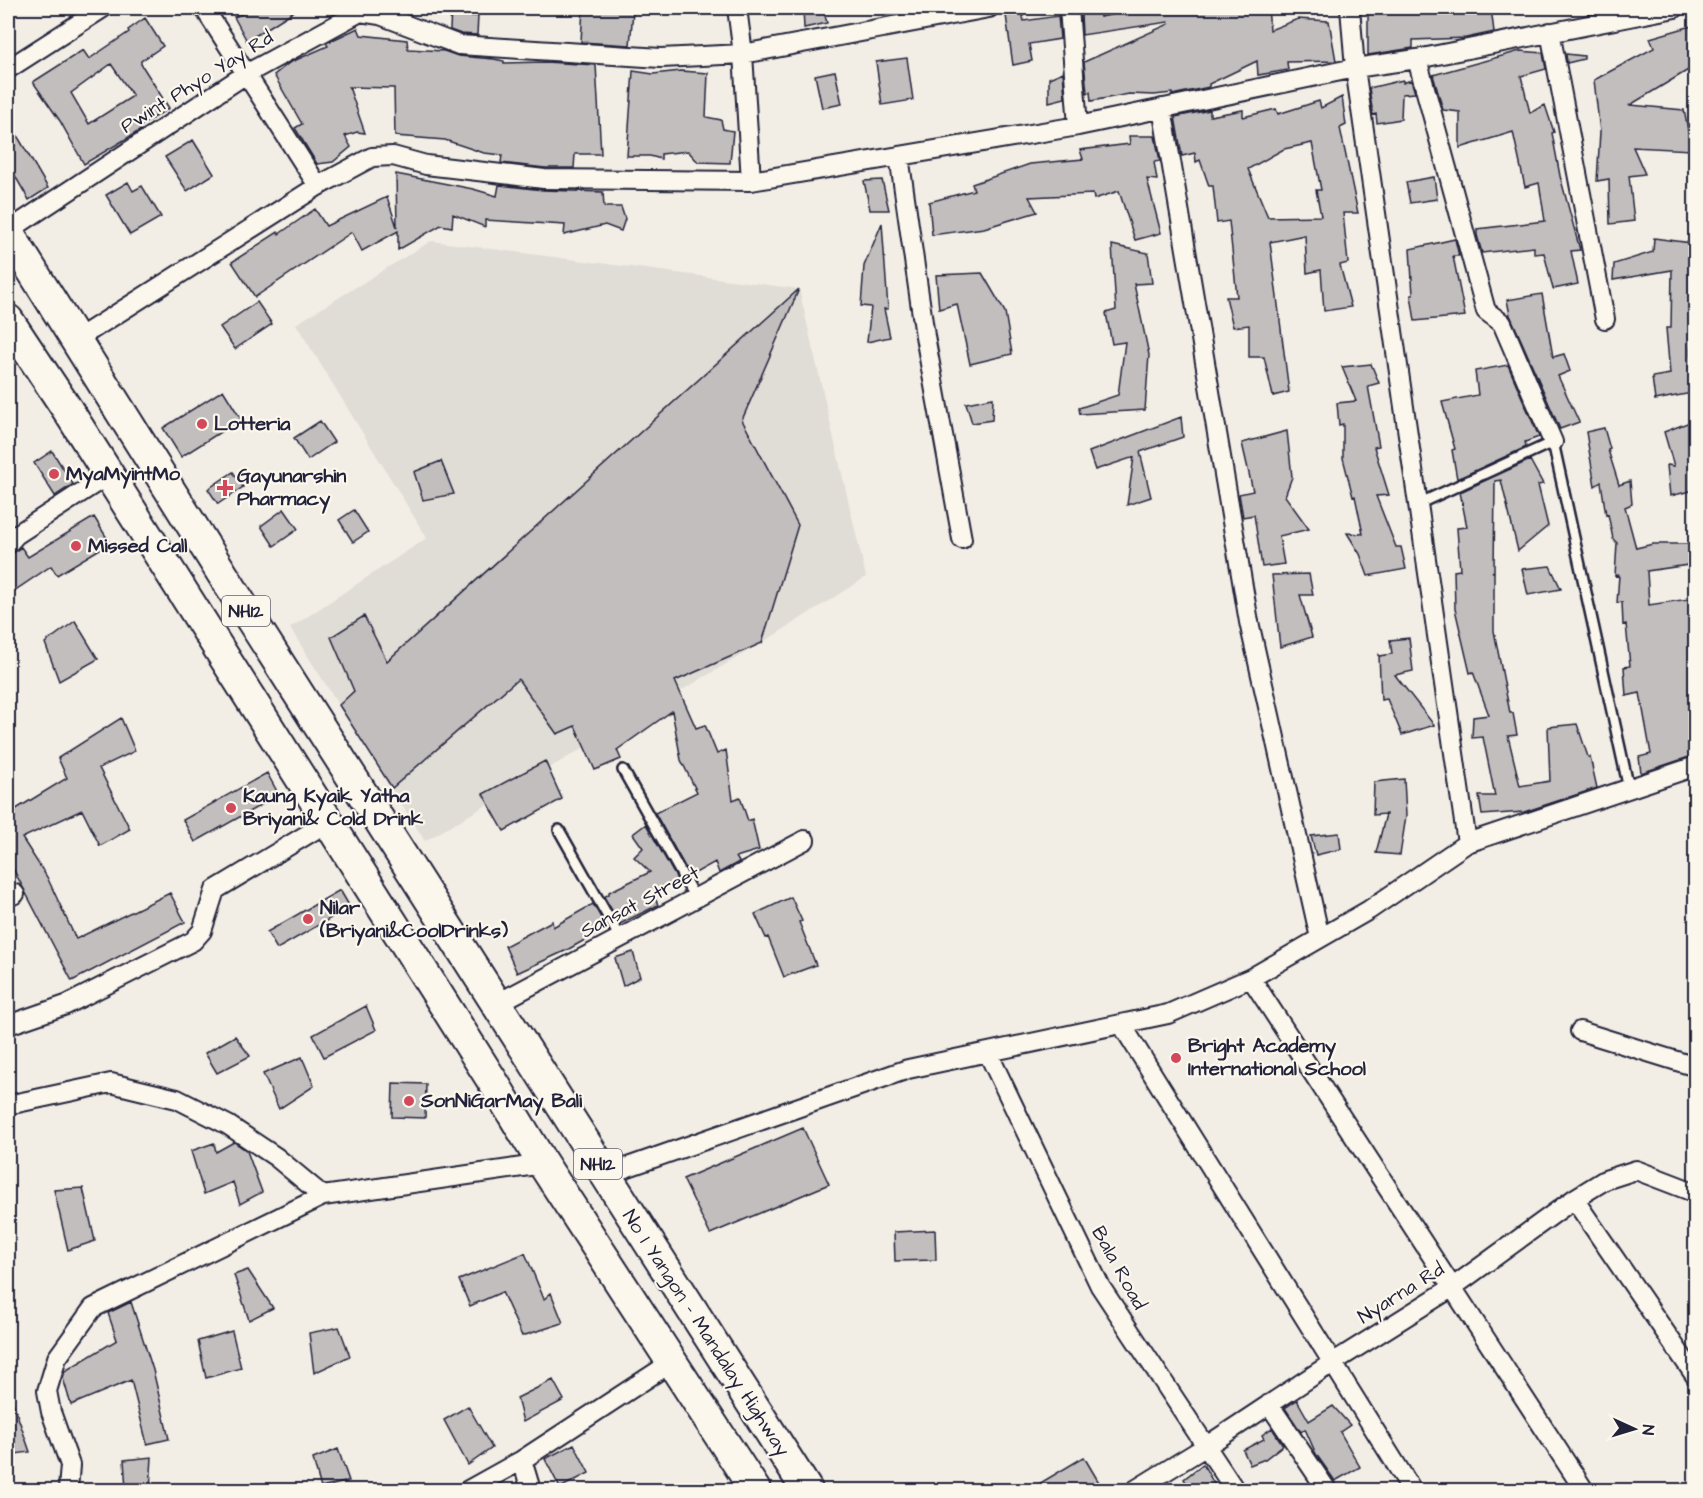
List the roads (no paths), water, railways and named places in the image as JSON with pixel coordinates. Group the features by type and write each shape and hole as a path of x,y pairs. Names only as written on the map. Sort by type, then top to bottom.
{"highway":[{"name":"No 1 Yangon - Mandalay Highway","path":"8,232 102,386 807,1491"},
{"name":"NH12","path":"9,326 67,409 543,1164 755,1491"},
{"path":"67,409 102,386"},
{"path":"203,624 240,602"},
{"path":"351,858 389,837"},
{"path":"495,1085 533,1063"},
{"path":"651,1330 688,1306"}],"street":[{"path":"8,69 103,8"},
{"path":"204,8 318,186"},
{"path":"737,8 743,54 751,181"},
{"name":"Pwint Phyo Yay Rd","path":"8,232 246,74 360,12 380,15 459,45 661,58 743,54 989,8"},
{"path":"1069,8 1078,126"},
{"path":"1350,8 1355,68 1467,843"},
{"path":"74,341 318,186 372,157 393,156 426,165 544,179 751,181 1078,126 1355,68 1417,59 1675,8"},
{"path":"1550,32 1605,319"},
{"path":"1417,59 1486,311 1502,323 1553,442"},
{"path":"1162,108 1249,622 1320,938"},
{"path":"899,156 925,336 962,539"},
{"path":"8,544 16,535 108,475"},
{"path":"605,1175 908,1069 1168,1014 1251,978 1368,910 1467,843 1695,766"},
{"path":"8,1024 66,1005 193,941 202,931 215,890 328,822"},
{"name":"Sansat Street","path":"496,1004 805,840"},
{"path":"1251,978 1584,1491"},
{"path":"1122,1025 1412,1491"},
{"path":"1580,1031 1695,1067"},
{"name":"Bala Road","path":"988,1053 1100,1286 1235,1491"},
{"path":"8,1105 111,1083 177,1099 228,1125 276,1157 323,1196"},
{"path":"68,1491 70,1465 47,1401 46,1391 57,1358 93,1308 323,1196 543,1164"},
{"name":"Nyarna Rd","path":"1135,1491 1332,1362 1453,1287 1574,1199 1605,1180 1636,1170 1695,1193"},
{"path":"1574,1199 1695,1377"},
{"path":"468,1491 522,1460 672,1362"},
{"path":"1269,1404 1328,1491"},
{"path":"522,1460 531,1491"}],"lane":[{"path":"1418,504 1553,442 1629,789"},
{"path":"623,770 695,898"},
{"path":"558,830 620,938"}],"place":[{"name":"Lotteria","path":"202,424"},
{"name":"MyaMyintMo","path":"54,474"},
{"name":"Gayunarshin Pharmacy","path":"225,488"},
{"name":"Missed Call","path":"76,546"},
{"name":"Kaung Kyaik Yatha Briyani& Cold Drink","path":"231,808"},
{"name":"Nilar (Briyani&CoolDrinks)","path":"308,919"},
{"name":"Bright Academy International School","path":"1176,1058"},
{"name":"SonNiGarMay Bali","path":"409,1101"}]}
